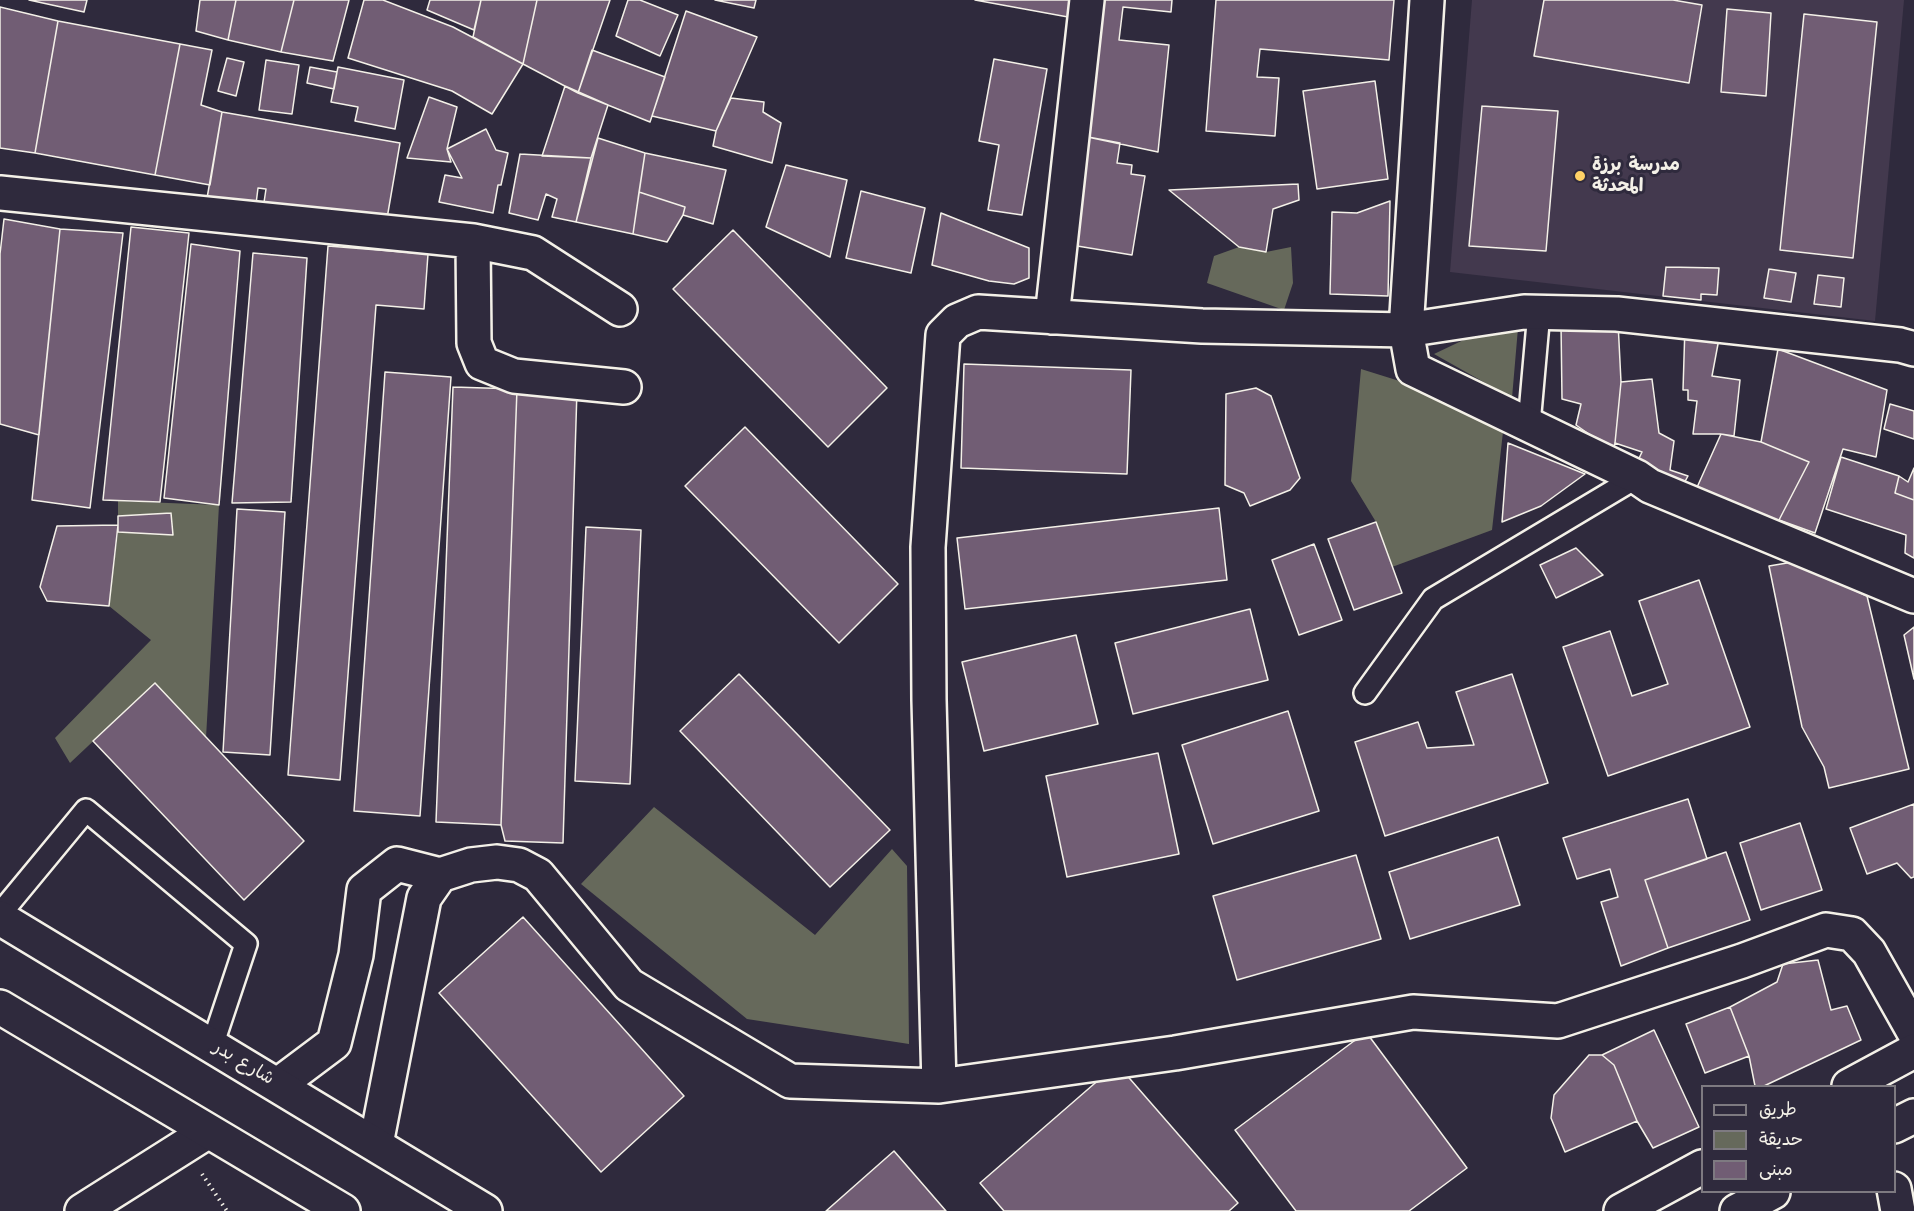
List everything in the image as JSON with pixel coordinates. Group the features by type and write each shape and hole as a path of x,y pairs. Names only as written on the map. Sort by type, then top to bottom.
{"street":[{"path":"1052,317 1087,0"},
{"path":"1427,0 1406,330 1413,369 1637,477 1650,486 1914,596"},
{"path":"0,193 473,241 533,253 620,309"},
{"path":"473,241 474,343 482,363 514,376 624,387"},
{"path":"939,1086 929,700 928,547 943,336 957,321 978,312 1202,326 1406,330 1524,312 1617,314 1900,345 1914,349"},
{"path":"278,1085 334,1043 356,955 364,890 397,864 440,874 497,862 519,865 538,875 629,985 790,1081 939,1086 1175,1053 1413,1012 1558,1021 1742,961 1826,930 1852,934 1869,952 1914,1032"},
{"path":"376,1144 424,898 440,874"},
{"name":"شارع بدر","path":"0,916 485,1211"},
{"path":"0,1007 196,1139 343,1211"},
{"path":"1851,1085 1914,1051"},
{"path":"1896,1125 1914,1116"},
{"path":"82,1211 196,1139"},
{"path":"1621,1211 1701,1168"},
{"path":"1737,1211 1769,1193"},
{"path":"1895,1193 1898,1211"}],"lane":[{"path":"1529,424 1539,312"},
{"path":"1365,693 1433,599 1637,477"},
{"path":"0,916 86,810 246,944 212,1046"}],"path":[{"path":"196,1139 227,1211"}],"shaded area":[{"path":"1472,0 1904,0 1875,321 1450,272"}],"green space":[{"path":"1239,247 1266,252 1291,247 1293,283 1284,310 1207,283 1214,256"},
{"path":"1495,325 1518,328 1512,398 1434,354"},
{"path":"1361,369 1505,414 1492,530 1392,567 1376,522 1351,481"},
{"path":"118,501 219,505 206,738 155,683 70,763 55,738 151,640 109,606 118,532"},
{"path":"654,807 815,935 892,849 907,866 909,1044 747,1019 581,884"}],"building":[{"path":"29,0 87,0 84,12"},
{"path":"200,0 236,0 228,40 196,31"},
{"path":"236,0 294,0 281,52 228,40"},
{"path":"294,0 349,0 333,61 281,52"},
{"path":"364,0 383,0 453,27 523,64 492,114 452,91 348,58"},
{"path":"430,0 481,0 474,30 427,10"},
{"path":"481,0 537,0 523,64 473,37"},
{"path":"537,0 610,0 578,93 523,64"},
{"path":"628,0 640,0 678,15 660,56 616,36"},
{"path":"715,0 756,0 754,8"},
{"path":"975,0 1071,0 1068,17"},
{"path":"1104,0 1172,0 1171,12 1123,7 1119,40 1169,45 1158,152 1083,136"},
{"path":"1216,0 1394,0 1389,60 1260,49 1257,77 1279,78 1275,136 1206,131"},
{"path":"1544,0 1673,0 1702,5 1689,83 1534,56"},
{"path":"0,7 58,21 35,153 0,148"},
{"path":"1727,9 1771,13 1766,96 1721,92"},
{"path":"686,11 757,37 716,131 652,116"},
{"path":"1804,14 1877,22 1853,258 1780,250"},
{"path":"58,21 180,44 155,175 35,153"},
{"path":"180,44 212,50 201,105 222,112 210,185 155,175"},
{"path":"592,50 665,77 650,122 578,93"},
{"path":"227,58 244,62 236,96 218,91"},
{"path":"994,59 1047,69 1022,215 988,210 999,145 979,141"},
{"path":"266,60 299,65 292,114 259,110"},
{"path":"310,67 337,72 334,89 307,83"},
{"path":"338,67 404,80 395,129 355,121 358,107 331,102"},
{"path":"1375,81 1388,179 1317,189 1303,91"},
{"path":"565,86 608,105 591,158 542,156"},
{"path":"429,97 457,107 447,149 451,162 407,158"},
{"path":"731,98 764,102 763,112 781,123 772,163 713,146 716,131"},
{"path":"1482,106 1558,111 1546,251 1469,246"},
{"path":"222,112 400,143 385,230 263,209 266,189 258,188 255,212 206,204"},
{"path":"486,129 496,150 508,153 501,185 498,185 493,213 439,202 445,175 462,178 447,149"},
{"path":"1083,136 1120,143 1117,163 1132,165 1131,174 1145,176 1132,255 1065,244"},
{"path":"598,138 645,153 633,234 576,222"},
{"path":"645,153 726,170 713,224 683,215 685,207 639,192"},
{"path":"520,154 591,158 576,222 552,217 557,199 546,194 538,220 509,213"},
{"path":"786,165 847,180 830,257 766,227"},
{"path":"1298,184 1299,200 1273,209 1266,252 1239,247 1169,190"},
{"path":"861,191 925,208 911,273 846,258"},
{"path":"639,192 685,207 683,215 667,242 633,234"},
{"path":"1390,201 1388,296 1330,294 1332,212 1357,213"},
{"path":"941,213 1029,248 1029,278 1014,284 989,281 932,265"},
{"path":"4,219 60,229 39,435 0,424 0,254"},
{"path":"131,227 189,233 160,502 103,500"},
{"path":"60,229 123,233 90,508 32,500"},
{"path":"733,230 887,388 828,447 673,289"},
{"path":"191,244 240,251 219,505 164,498"},
{"path":"328,246 428,254 424,309 376,305 340,780 288,775"},
{"path":"253,253 307,258 291,502 232,503"},
{"path":"1666,267 1719,268 1717,295 1701,294 1701,300 1663,296"},
{"path":"1769,269 1796,273 1791,302 1764,298"},
{"path":"1818,275 1844,278 1841,307 1814,304"},
{"path":"1618,322 1621,382 1613,451 1576,425 1581,404 1562,399 1561,324"},
{"path":"1685,326 1721,328 1712,376 1740,380 1734,436 1693,434 1697,401 1688,400 1688,390 1683,390"},
{"path":"1778,349 1887,390 1876,457 1843,449 1815,533 1779,520 1809,462 1761,442"},
{"path":"964,364 1131,370 1127,474 961,468"},
{"path":"385,372 451,377 420,816 354,811"},
{"path":"1652,379 1659,433 1674,441 1670,470 1688,476 1678,494 1633,471 1642,452 1615,443 1621,382"},
{"path":"453,387 517,389 501,825 436,822"},
{"path":"1256,388 1271,396 1300,478 1290,490 1250,506 1244,493 1225,485 1226,394"},
{"path":"517,389 577,390 563,843 505,841 501,825"},
{"path":"1890,404 1914,411 1914,439 1884,429"},
{"path":"745,427 898,584 839,643 685,486"},
{"path":"1721,434 1761,442 1809,462 1779,520 1769,529 1694,494"},
{"path":"1508,443 1585,474 1541,506 1502,522"},
{"path":"1841,457 1899,476 1895,493 1914,500 1914,558 1905,553 1906,535 1826,509"},
{"path":"1914,468 1914,500 1895,493 1899,476 1908,482"},
{"path":"1219,508 1227,580 965,609 957,538"},
{"path":"237,509 285,512 270,755 223,752"},
{"path":"171,513 173,535 118,532 118,516"},
{"path":"1376,522 1402,593 1354,610 1328,539"},
{"path":"118,525 109,606 47,601 40,587 57,526"},
{"path":"586,527 641,530 630,784 575,781"},
{"path":"1314,544 1342,620 1299,635 1272,560"},
{"path":"1576,548 1603,575 1556,598 1540,565"},
{"path":"1793,562 1867,596 1909,769 1829,788 1824,767 1802,727 1769,566"},
{"path":"1699,580 1750,727 1608,776 1563,647 1610,631 1632,696 1668,684 1639,601"},
{"path":"1250,609 1268,680 1133,714 1115,643"},
{"path":"1914,627 1914,679 1904,635"},
{"path":"1076,635 1098,724 984,751 962,662"},
{"path":"739,674 890,830 830,887 680,731"},
{"path":"1512,674 1548,783 1385,836 1355,742 1418,722 1427,748 1474,745 1456,692"},
{"path":"155,683 304,841 244,900 93,741"},
{"path":"1288,711 1319,811 1213,844 1182,745"},
{"path":"1158,753 1179,854 1067,877 1046,776"},
{"path":"1688,799 1707,859 1645,880 1668,948 1621,966 1601,902 1618,897 1610,869 1577,879 1563,838"},
{"path":"1914,804 1914,877 1911,878 1897,863 1867,874 1850,828"},
{"path":"1800,823 1822,890 1761,910 1740,843"},
{"path":"1498,837 1520,905 1410,939 1389,872"},
{"path":"1726,852 1750,920 1668,948 1645,880"},
{"path":"1356,855 1381,939 1237,980 1213,896"},
{"path":"523,917 684,1096 601,1172 439,993"},
{"path":"1818,960 1831,1010 1847,1006 1861,1040 1766,1085 1755,1085 1749,1056 1730,1007 1777,982 1783,964"},
{"path":"1730,1007 1749,1056 1705,1073 1686,1024"},
{"path":"1654,1030 1699,1127 1653,1148 1637,1121 1614,1065 1602,1055"},
{"path":"1366,1032 1467,1168 1409,1211 1296,1211 1235,1130"},
{"path":"1589,1055 1602,1055 1614,1065 1637,1121 1565,1152 1551,1118 1554,1095"},
{"path":"1117,1064 1238,1203 1229,1211 1004,1211 980,1183"},
{"path":"894,1151 946,1211 826,1211"}],"place":[{"name":"مدرسة برزة المحدثة","path":"1580,176"}]}
